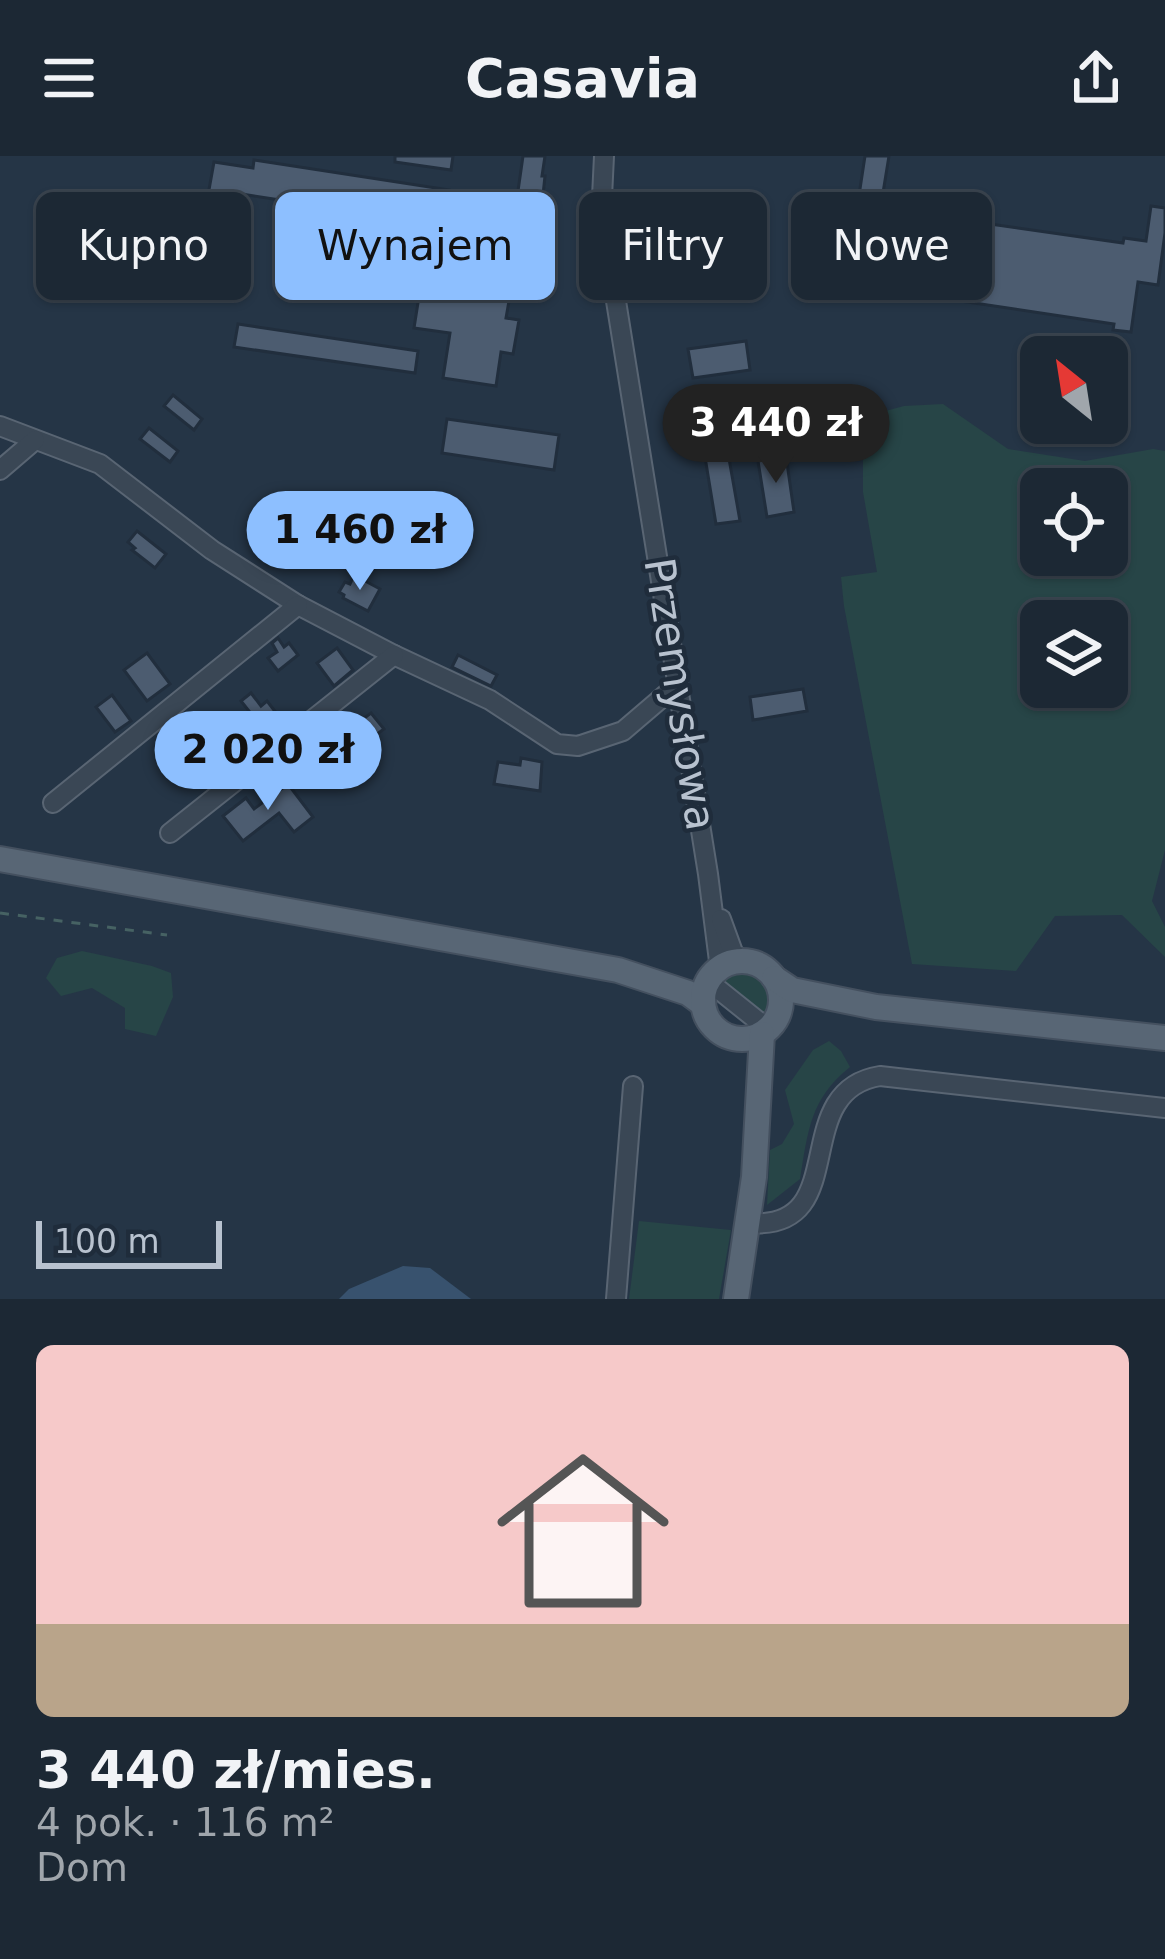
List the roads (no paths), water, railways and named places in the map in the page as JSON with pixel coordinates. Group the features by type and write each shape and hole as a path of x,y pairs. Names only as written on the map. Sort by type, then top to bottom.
{"main road":[{"path":"6,861 618,970 688,993 717,979 765,968 792,990 876,1007 1165,1038"},
{"path":"736,1299 754,1177 761,1029 781,1002 774,978"},
{"path":"717,979 714,1027 761,1029 795,1007 876,1007"}],"street":[{"name":"Przemysłowa","path":"604,156 602,196 616,301 708,874 717,979"},
{"path":"0,426 100,464 212,550 298,605 490,700 557,744 578,746 623,731 678,684"},
{"path":"0,470 35,440"},
{"path":"53,803 298,605"},
{"path":"170,833 394,655"},
{"path":"748,1223 781,1220 808,1198 828,1116 837,1100 862,1079 880,1076 1165,1108"},
{"path":"616,1299 633,1086"}],"water":[{"path":"403,1266 430,1268 471,1299 339,1299 349,1289"}]}
